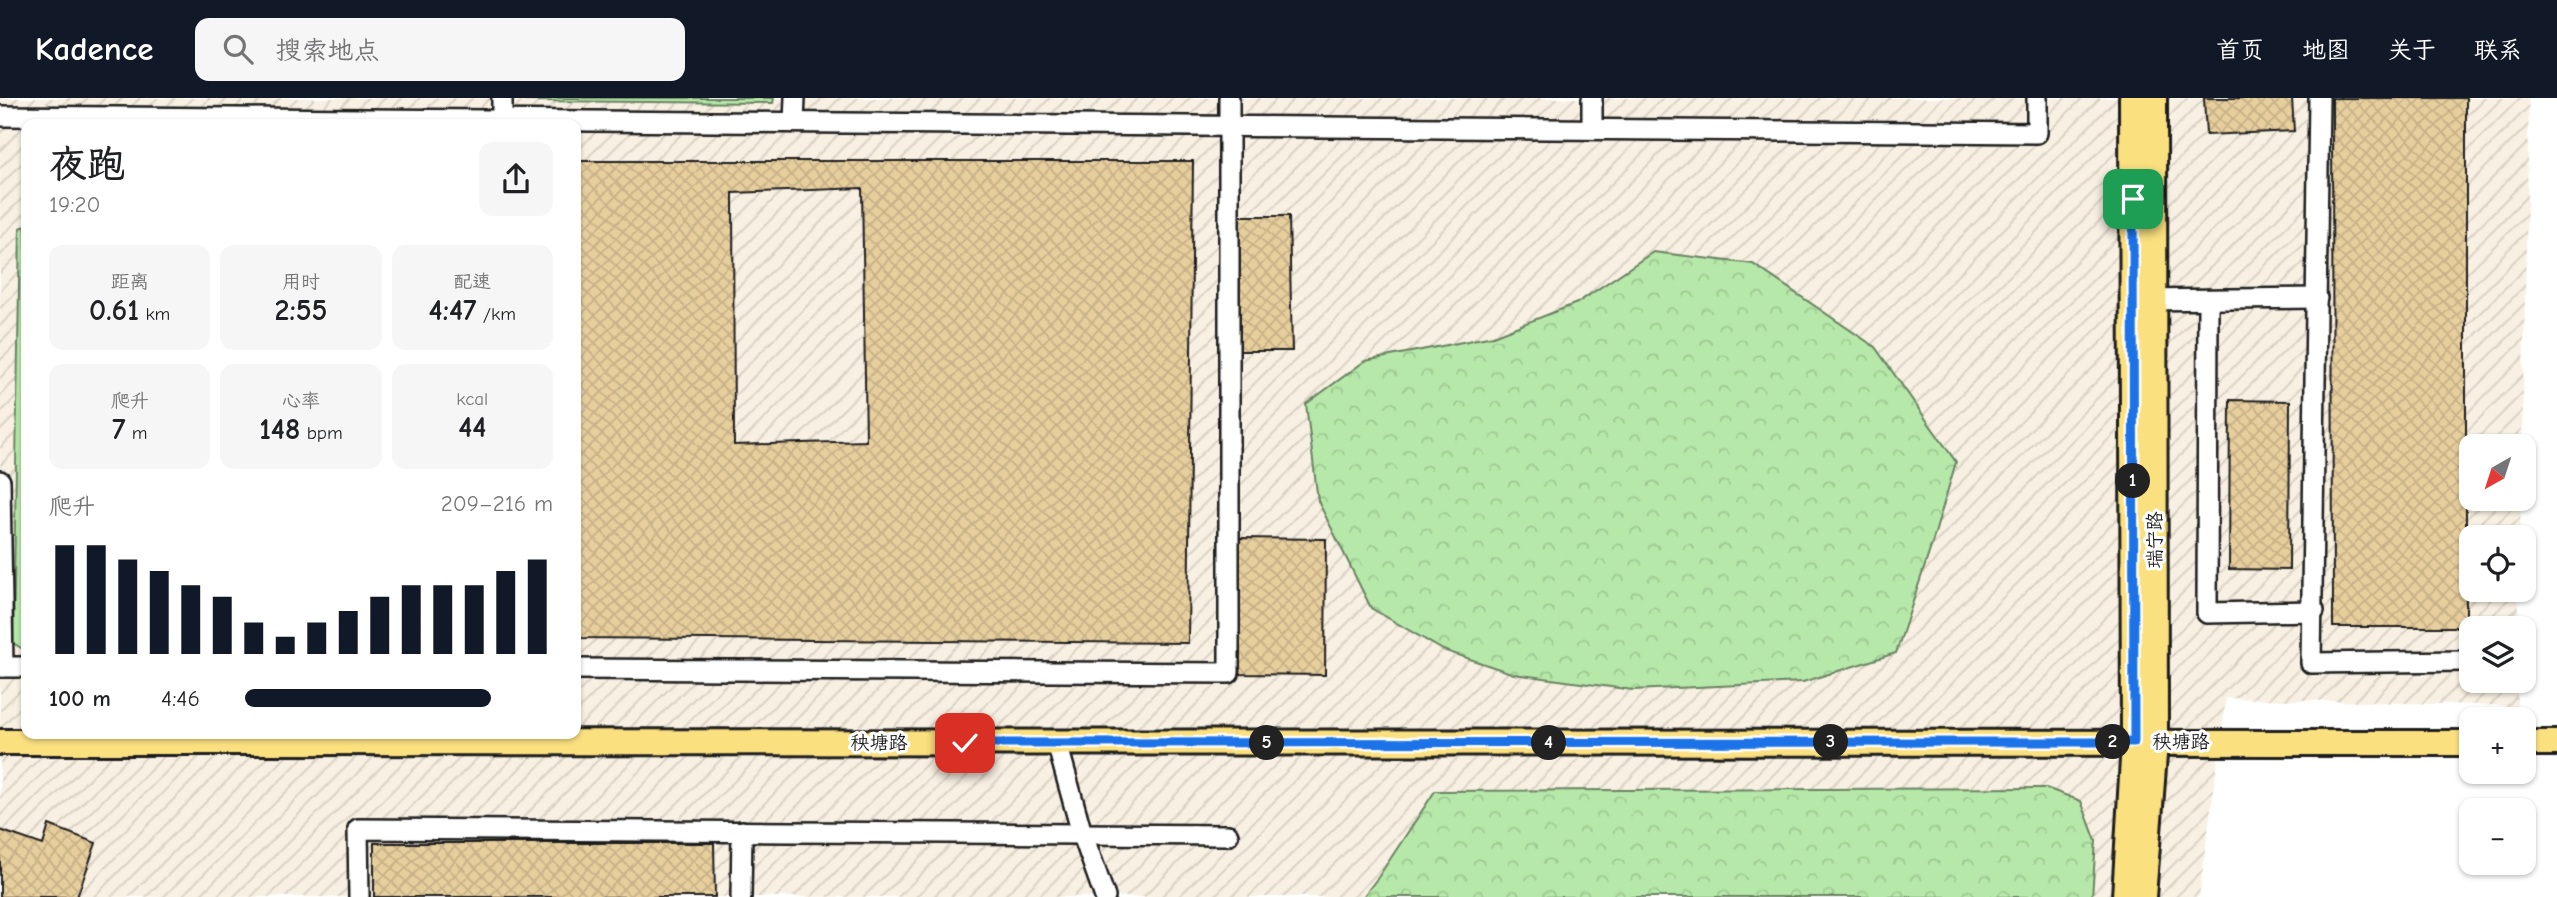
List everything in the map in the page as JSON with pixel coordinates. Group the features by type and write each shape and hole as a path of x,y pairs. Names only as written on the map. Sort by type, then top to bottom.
{"main road":[{"name":"瑞宁路","path":"2132,98 2144,300"},
{"name":"瑞宁路","path":"2143,897 2144,300 2154,98"},
{"name":"秧塘路","path":"0,742 379,739"},
{"name":"秧塘路","path":"581,739 1057,743 2459,743"},
{"name":"瑞宁路","path":"2125,897 2145,742"},
{"path":"2536,743 2557,743"}],"street":[{"path":"502,98 502,119"},
{"path":"794,98 794,122"},
{"path":"581,669 1229,673 1229,98"},
{"path":"1592,98 1592,128"},
{"path":"581,122 1229,124 2037,133 2037,98"},
{"path":"2319,98 2312,663 2459,661"},
{"path":"0,116 251,119"},
{"path":"2144,300 2317,298"},
{"path":"2208,300 2207,612 2314,611"},
{"path":"0,481 1,667 21,667"},
{"path":"1057,743 1082,834 1104,897"},
{"path":"359,897 358,829 1228,835"},
{"path":"741,897 742,831"}],"shaded area":[{"path":"0,98 2529,98 2522,434 2459,434 2459,511 2521,511 2520,525 2459,525 2459,602 2519,602 2518,616 2459,616 2459,693 2517,693 2517,706 2226,698 2199,897 0,897"}],"green space":[{"path":"524,98 774,98 773,103 526,101"},
{"path":"21,228 21,648 13,643"},
{"path":"1653,252 1753,264 1875,347 1956,462 1896,653 1803,682 1633,690 1514,674 1443,650 1371,608 1318,501 1306,404 1365,361 1493,336 1577,303"},
{"path":"2046,788 2081,801 2096,841 2092,897 1363,897 1435,791"}],"building":[{"path":"2204,98 2292,98 2294,131 2206,135"},
{"path":"2332,98 2466,98 2466,434 2459,434 2459,511 2466,511 2466,525 2459,525 2459,602 2466,602 2466,616 2459,616 2459,627 2333,627"},
{"path":"581,161 1193,161 1188,643 581,638","holes":["862,188 866,441 734,445 733,193"]},
{"path":"1237,216 1289,216 1292,351 1240,351"},
{"path":"2230,400 2290,401 2289,570 2229,569"},
{"path":"1239,538 1326,539 1325,675 1238,674"},
{"path":"49,825 96,843 77,897 0,897 0,830 43,845"},
{"path":"374,843 714,843 715,897 374,897"}],"route":[{"path":"965,743 2134,742 2133,199"}]}
